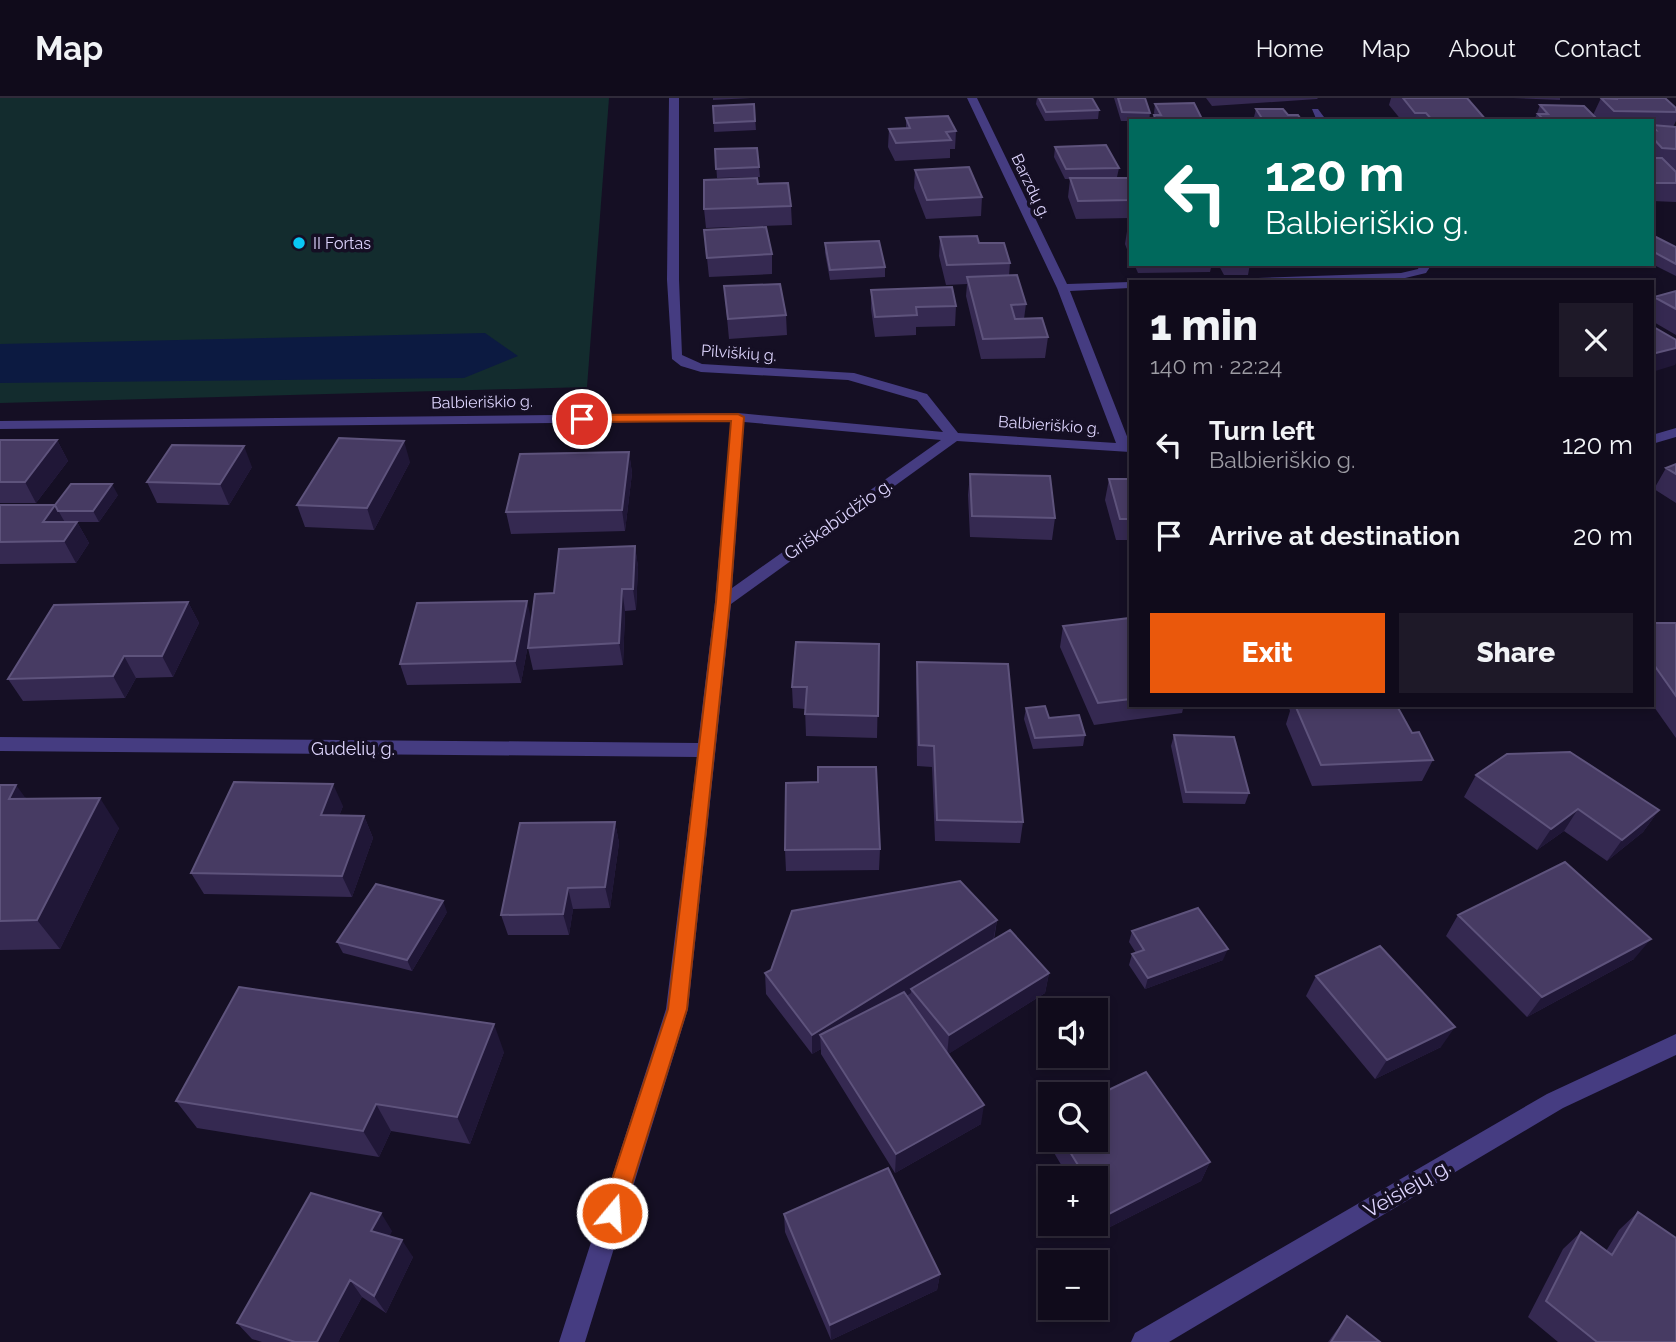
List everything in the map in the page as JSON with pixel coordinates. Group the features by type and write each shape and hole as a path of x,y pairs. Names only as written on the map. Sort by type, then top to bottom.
{"street":[{"name":"Pilviškių g.","path":"674,98 673,280 676,356 685,363 701,368 849,376 898,390 922,397 954,437"},
{"name":"Barzdų g.","path":"972,98 1063,288 1128,448"},
{"path":"1315,111 1321,119"},
{"path":"1279,280 1401,275 1422,271 1425,266"},
{"path":"1063,288 1129,285"},
{"name":"Balbieriškio g.","path":"0,425 738,417 954,437 1128,448"},
{"path":"572,1342 677,1009 723,602 738,417"},
{"path":"1654,439 1676,432"},
{"name":"Griškabūdžio g.","path":"723,602 954,437"},
{"name":"Gudelių g.","path":"0,744 706,750"},
{"name":"Veisiejų g.","path":"1143,1342 1555,1101 1676,1044"}],"green space":[{"name":"II Fortas","path":"0,98 609,98 587,387 0,403"}],"water":[{"path":"485,333 518,356 464,378 0,383 0,344"}],"building":[{"path":"1039,98 1092,98 1099,110 1046,112"},
{"path":"1118,98 1145,98 1150,113 1122,112"},
{"path":"1403,98 1467,98 1485,119 1431,119 1426,113 1415,113"},
{"path":"1601,98 1665,98 1676,108 1676,112 1614,111"},
{"path":"1194,103 1202,119 1155,119 1154,115 1161,115 1155,104"},
{"path":"754,104 755,121 714,123 713,106"},
{"path":"1540,105 1584,106 1597,119 1543,119 1538,114 1548,114"},
{"path":"1256,109 1283,109 1288,115 1298,115 1301,119 1262,119"},
{"path":"948,116 956,131 946,132 951,140 896,143 889,129 910,128 906,118"},
{"path":"1654,125 1676,127 1676,149 1662,148 1654,139"},
{"path":"1106,145 1119,168 1066,169 1055,147"},
{"path":"757,148 759,167 716,169 715,149"},
{"path":"1654,158 1662,158 1676,172 1676,183 1654,183"},
{"path":"969,167 982,197 927,200 915,170"},
{"path":"757,178 758,184 788,183 791,206 704,209 704,180"},
{"path":"1070,178 1129,178 1129,200 1078,201"},
{"path":"766,227 772,254 707,258 704,230"},
{"path":"977,236 979,243 1004,243 1010,263 947,265 940,237"},
{"path":"1654,236 1676,247 1676,264 1654,252"},
{"path":"879,241 885,267 830,270 825,243"},
{"path":"1017,275 1026,304 1011,305 1015,319 1042,318 1048,337 983,339 967,277"},
{"path":"780,284 786,315 728,319 724,286"},
{"path":"952,287 956,306 916,307 917,315 875,317 871,290"},
{"path":"1676,291 1676,309 1654,297"},
{"path":"1654,327 1676,340 1676,348 1654,354"},
{"path":"339,438 404,441 367,508 297,505"},
{"path":"0,440 57,440 25,482 0,482"},
{"path":"172,445 244,446 220,484 147,482"},
{"path":"629,452 622,510 506,512 520,454"},
{"path":"1676,464 1676,474 1666,468"},
{"path":"970,474 1050,476 1055,518 972,516"},
{"path":"1109,479 1129,479 1129,519 1120,519"},
{"path":"71,484 112,484 93,511 58,511 55,505"},
{"path":"0,505 55,505 43,522 77,522 64,541 0,542"},
{"path":"635,546 633,589 622,589 619,643 528,648 535,594 554,593 559,549"},
{"path":"527,601 515,661 400,664 417,603"},
{"path":"188,602 162,656 124,656 113,676 8,679 54,605"},
{"path":"1129,618 1129,699 1098,703 1063,626"},
{"path":"1654,623 1676,623 1676,696 1654,665"},
{"path":"796,642 879,644 878,716 805,714 807,687 792,687"},
{"path":"917,662 1008,664 1023,822 937,820 934,746 919,745"},
{"path":"1045,706 1049,718 1079,715 1085,735 1035,738 1026,708"},
{"path":"1296,707 1398,707 1412,733 1419,732 1433,760 1321,765"},
{"path":"1174,735 1234,737 1249,793 1186,792"},
{"path":"1570,752 1659,810 1622,840 1578,809 1551,829 1476,775 1507,754"},
{"path":"818,767 876,767 880,849 785,850 786,783 818,782"},
{"path":"234,782 333,784 321,815 364,816 342,876 191,873"},
{"path":"0,785 16,785 9,799 100,798 37,920 0,921"},
{"path":"615,822 605,887 568,888 563,914 501,915 520,823"},
{"path":"1565,862 1651,939 1542,997 1458,915"},
{"path":"960,881 997,920 812,1035 765,973 771,970 792,911"},
{"path":"376,884 443,901 407,960 337,942"},
{"path":"1198,908 1228,949 1148,978 1132,954 1144,950 1132,931"},
{"path":"1010,930 1049,973 949,1035 911,989"},
{"path":"1380,946 1455,1027 1387,1060 1316,976"},
{"path":"239,987 494,1024 457,1117 376,1104 363,1131 176,1101"},
{"path":"904,992 984,1105 896,1154 820,1035"},
{"path":"1146,1072 1210,1162 1109,1214 1108,1166 1079,1166 1070,1152 1108,1152 1108,1090"},
{"path":"888,1168 940,1274 830,1325 784,1214"},
{"path":"311,1193 381,1213 371,1231 402,1240 374,1296 350,1280 317,1342 295,1342 237,1323"},
{"path":"1638,1212 1676,1238 1676,1342 1597,1342 1546,1301 1581,1232 1612,1255"},
{"path":"1347,1316 1380,1342 1331,1342"}],"place":[{"name":"II Fortas","path":"299,243"}],"route":[{"path":"582,419 738,417 723,602 677,1009 612,1213"}]}
